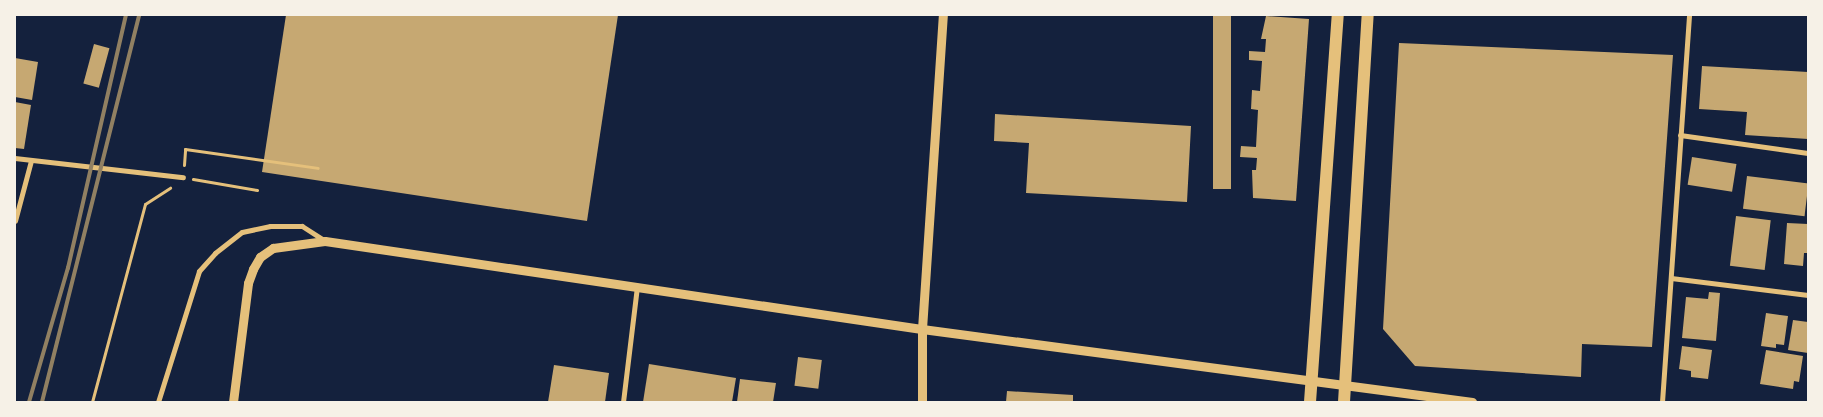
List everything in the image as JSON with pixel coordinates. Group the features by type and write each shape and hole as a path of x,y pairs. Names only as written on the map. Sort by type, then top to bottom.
{"main road":[{"path":"1310,402 1338,15"},
{"path":"1344,402 1368,15"}],"street":[{"path":"922,402 922,329 943,15"},
{"path":"1662,402 1689,15"},
{"path":"1680,135 1808,153"},
{"path":"15,158 183,177"},
{"path":"15,221 31,161"},
{"path":"158,402 199,271 215,252 242,232 270,226 302,226 325,240"},
{"path":"233,402 248,283 253,269 260,257 273,248 325,240 922,329 1312,379 1472,402"},
{"path":"1671,278 1808,295"},
{"path":"623,402 638,286"}],"path":[{"path":"183,177 185,149 318,168"},
{"path":"92,402 145,204 183,177 257,190"}],"building":[{"path":"286,15 618,15 587,221 262,172"},
{"path":"1213,15 1231,15 1231,189 1213,189"},
{"path":"1266,16 1309,19 1296,201 1253,198 1252,170 1256,170 1257,158 1240,157 1241,146 1256,147 1258,110 1251,109 1252,90 1260,91 1262,61 1249,60 1249,51 1265,52 1266,39 1261,39"},
{"path":"1399,43 1673,55 1652,347 1582,344 1581,377 1415,366 1383,329"},
{"path":"94,44 109,48 99,88 83,84"},
{"path":"15,58 38,62 32,100 15,97"},
{"path":"1702,66 1808,72 1808,139 1745,135 1747,112 1699,109"},
{"path":"15,102 31,105 24,149 15,148"},
{"path":"995,114 1191,126 1187,202 1026,193 1029,143 994,141"},
{"path":"1692,157 1736,164 1732,192 1688,185"},
{"path":"1747,176 1808,183 1805,216 1743,209"},
{"path":"1736,216 1771,220 1765,270 1730,266"},
{"path":"1787,223 1808,224 1808,253 1804,253 1803,266 1784,264"},
{"path":"1709,292 1720,293 1716,341 1682,338 1686,297 1708,299"},
{"path":"1766,313 1788,316 1784,345 1776,344 1776,348 1761,346"},
{"path":"1793,320 1808,322 1808,353 1788,350"},
{"path":"1682,346 1712,350 1708,379 1691,377 1691,371 1679,369"},
{"path":"1766,350 1803,356 1799,382 1794,381 1793,389 1760,384"},
{"path":"798,357 822,360 818,389 794,386"},
{"path":"649,364 736,378 732,402 643,402"},
{"path":"554,365 609,373 605,402 548,402"},
{"path":"740,379 776,383 773,402 737,402"},
{"path":"1007,391 1073,395 1073,402 1006,402"}],"railway":[{"path":"29,402 68,268 126,15"},
{"path":"42,402 139,15"}]}
